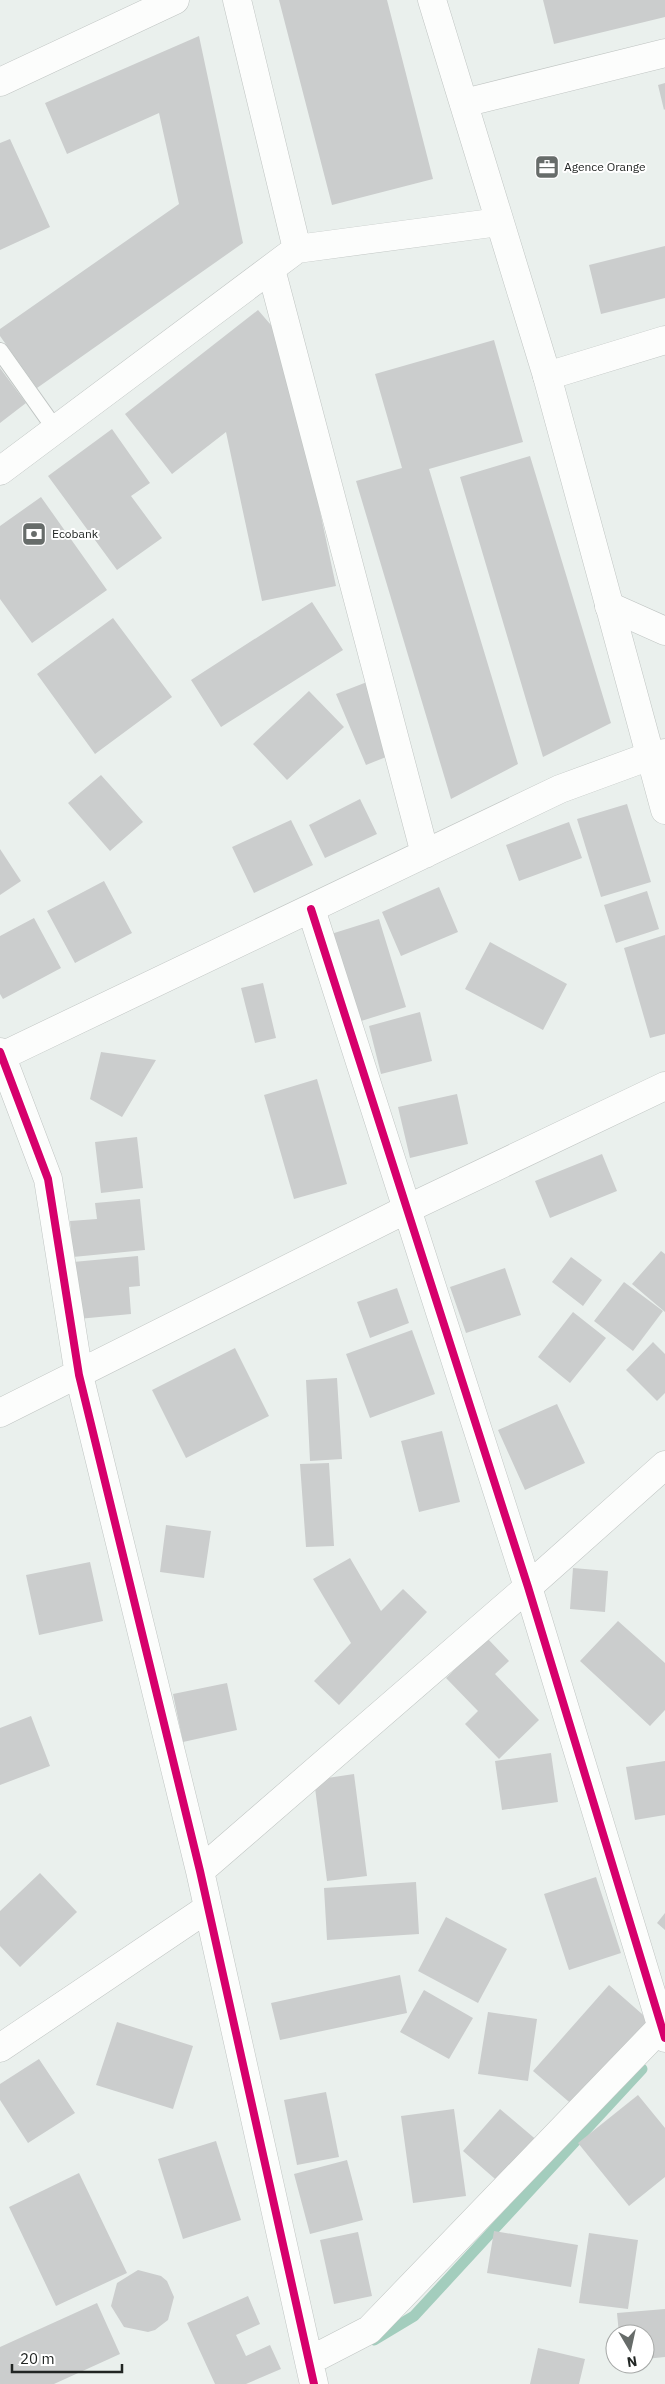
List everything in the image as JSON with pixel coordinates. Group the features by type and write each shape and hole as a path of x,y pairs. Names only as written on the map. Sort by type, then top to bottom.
{"street":[{"path":"0,82 175,0"},
{"path":"237,0 297,249"},
{"path":"432,0 547,376 609,606 658,755 665,810"},
{"path":"464,103 665,53"},
{"path":"0,471 297,249 499,222"},
{"path":"270,269 425,854"},
{"path":"547,376 665,340"},
{"path":"609,606 665,631"},
{"path":"311,909 528,1587 664,2029 369,2330 311,2372 200,1872 79,1375 48,1179 1,1055 560,789 658,755"},
{"path":"0,1413 407,1209 665,1086"},
{"path":"200,1872 528,1587 665,1465"},
{"path":"0,2048 208,1908"}],"lane":[{"path":"0,351 56,430"}],"building":[{"path":"279,0 387,0 433,179 332,205"},
{"path":"543,0 665,0 665,17 554,44"},
{"path":"199,36 243,243 37,388 0,336 0,329 179,204 159,113 67,154 45,103"},
{"path":"665,83 665,109 664,110 658,85"},
{"path":"10,139 50,227 0,250 0,143"},
{"path":"665,246 665,298 601,314 589,265"},
{"path":"258,310 283,339 336,586 262,601 226,432 172,474 125,414"},
{"path":"494,340 523,442 429,469 518,764 451,799 356,481 402,468 375,374"},
{"path":"0,368 26,403 0,423"},
{"path":"112,429 150,483 131,496 162,538 117,570 48,476"},
{"path":"530,456 611,723 543,757 460,477"},
{"path":"41,497 107,590 32,643 0,599 0,526"},
{"path":"312,602 343,650 221,727 191,680"},
{"path":"113,618 172,697 95,754 37,674"},
{"path":"367,682 396,753 366,765 336,694"},
{"path":"309,691 344,727 287,780 253,744"},
{"path":"101,775 143,822 110,851 68,803"},
{"path":"360,799 377,834 325,858 309,825"},
{"path":"627,804 651,882 601,897 577,819"},
{"path":"291,820 313,865 254,893 232,847"},
{"path":"569,822 582,858 519,881 506,845"},
{"path":"0,849 21,881 0,895"},
{"path":"104,881 132,933 75,963 47,911"},
{"path":"439,887 458,932 401,956 382,912"},
{"path":"647,891 659,929 616,943 604,905"},
{"path":"34,918 61,968 3,999 0,994 0,936"},
{"path":"379,919 406,1007 358,1022 331,934"},
{"path":"665,935 665,1034 650,1038 624,948"},
{"path":"490,942 567,984 543,1030 465,989"},
{"path":"263,983 276,1038 255,1043 241,988"},
{"path":"420,1012 432,1061 381,1074 369,1026"},
{"path":"101,1052 156,1060 122,1117 90,1099"},
{"path":"317,1079 347,1184 294,1199 264,1095"},
{"path":"457,1094 468,1144 410,1158 398,1107"},
{"path":"137,1137 143,1188 101,1193 95,1142"},
{"path":"602,1154 617,1191 550,1218 535,1181"},
{"path":"140,1199 145,1250 73,1257 70,1221 97,1219 95,1203"},
{"path":"661,1251 665,1254 665,1312 632,1284"},
{"path":"138,1256 140,1286 129,1287 131,1314 78,1319 73,1262"},
{"path":"571,1257 602,1280 583,1306 552,1282"},
{"path":"505,1268 521,1315 466,1333 450,1287"},
{"path":"624,1282 663,1311 633,1351 594,1321"},
{"path":"397,1288 409,1323 370,1338 357,1302"},
{"path":"573,1312 606,1338 570,1383 538,1357"},
{"path":"412,1330 435,1394 370,1418 346,1354"},
{"path":"653,1342 665,1354 665,1393 657,1401 626,1370"},
{"path":"235,1348 269,1416 186,1458 152,1390"},
{"path":"337,1378 342,1459 310,1461 306,1380"},
{"path":"557,1404 585,1463 525,1490 498,1430"},
{"path":"442,1431 460,1502 419,1512 401,1441"},
{"path":"329,1463 334,1546 306,1547 300,1464"},
{"path":"166,1525 211,1531 204,1578 160,1572"},
{"path":"350,1558 381,1611 403,1589 427,1612 339,1705 314,1681 351,1643 313,1579"},
{"path":"90,1562 103,1621 39,1635 26,1575"},
{"path":"573,1568 608,1571 605,1612 570,1609"},
{"path":"618,1621 665,1663 665,1710 650,1726 580,1661"},
{"path":"487,1638 509,1661 495,1674 539,1720 499,1759 465,1724 478,1711 446,1678"},
{"path":"227,1683 237,1730 183,1742 173,1694"},
{"path":"31,1716 50,1766 0,1785 0,1728"},
{"path":"551,1753 558,1802 502,1810 495,1761"},
{"path":"665,1761 665,1815 635,1820 626,1767"},
{"path":"354,1774 367,1876 327,1881 314,1780"},
{"path":"40,1873 77,1912 20,1967 0,1946 0,1911"},
{"path":"596,1877 621,1953 569,1970 544,1894"},
{"path":"416,1882 419,1934 327,1940 324,1888"},
{"path":"665,1913 665,1930 657,1923"},
{"path":"446,1917 507,1949 478,2003 418,1971"},
{"path":"400,1975 407,2013 280,2040 271,2003"},
{"path":"609,1985 650,2021 575,2107 533,2071"},
{"path":"424,1990 473,2018 449,2059 400,2032"},
{"path":"488,2012 537,2019 528,2081 478,2074"},
{"path":"117,2022 193,2046 173,2109 96,2085"},
{"path":"39,2059 75,2113 28,2143 0,2100 0,2084"},
{"path":"326,2092 339,2157 297,2165 284,2100"},
{"path":"638,2095 665,2128 665,2177 629,2206 578,2143"},
{"path":"454,2109 466,2196 413,2203 401,2116"},
{"path":"500,2109 539,2142 502,2185 463,2151"},
{"path":"216,2141 241,2220 183,2239 158,2159"},
{"path":"347,2160 363,2220 310,2234 294,2174"},
{"path":"79,2173 127,2273 56,2306 9,2207"},
{"path":"494,2231 578,2245 571,2287 487,2273"},
{"path":"358,2232 372,2296 334,2304 320,2240"},
{"path":"589,2233 638,2240 628,2309 579,2303"},
{"path":"138,2270 161,2276 167,2281 174,2297 168,2320 155,2330 148,2332 124,2327 111,2306 117,2283"},
{"path":"248,2296 260,2324 236,2335 246,2356 270,2345 281,2369 246,2384 215,2384 187,2323"},
{"path":"97,2303 120,2354 54,2384 0,2384 0,2347"},
{"path":"665,2309 665,2357 655,2358 655,2324 618,2324 617,2313"},
{"path":"538,2348 585,2359 579,2384 530,2384"}],"waterway":[{"path":"374,2340 414,2316 642,2069"}],"cycle path":[{"path":"311,909 528,1587 665,2038"},
{"path":"0,1052 48,1179 79,1375 200,1871 314,2384"}],"place":[{"name":"Agence Orange","path":"547,167"},
{"name":"Ecobank","path":"34,534"}]}
